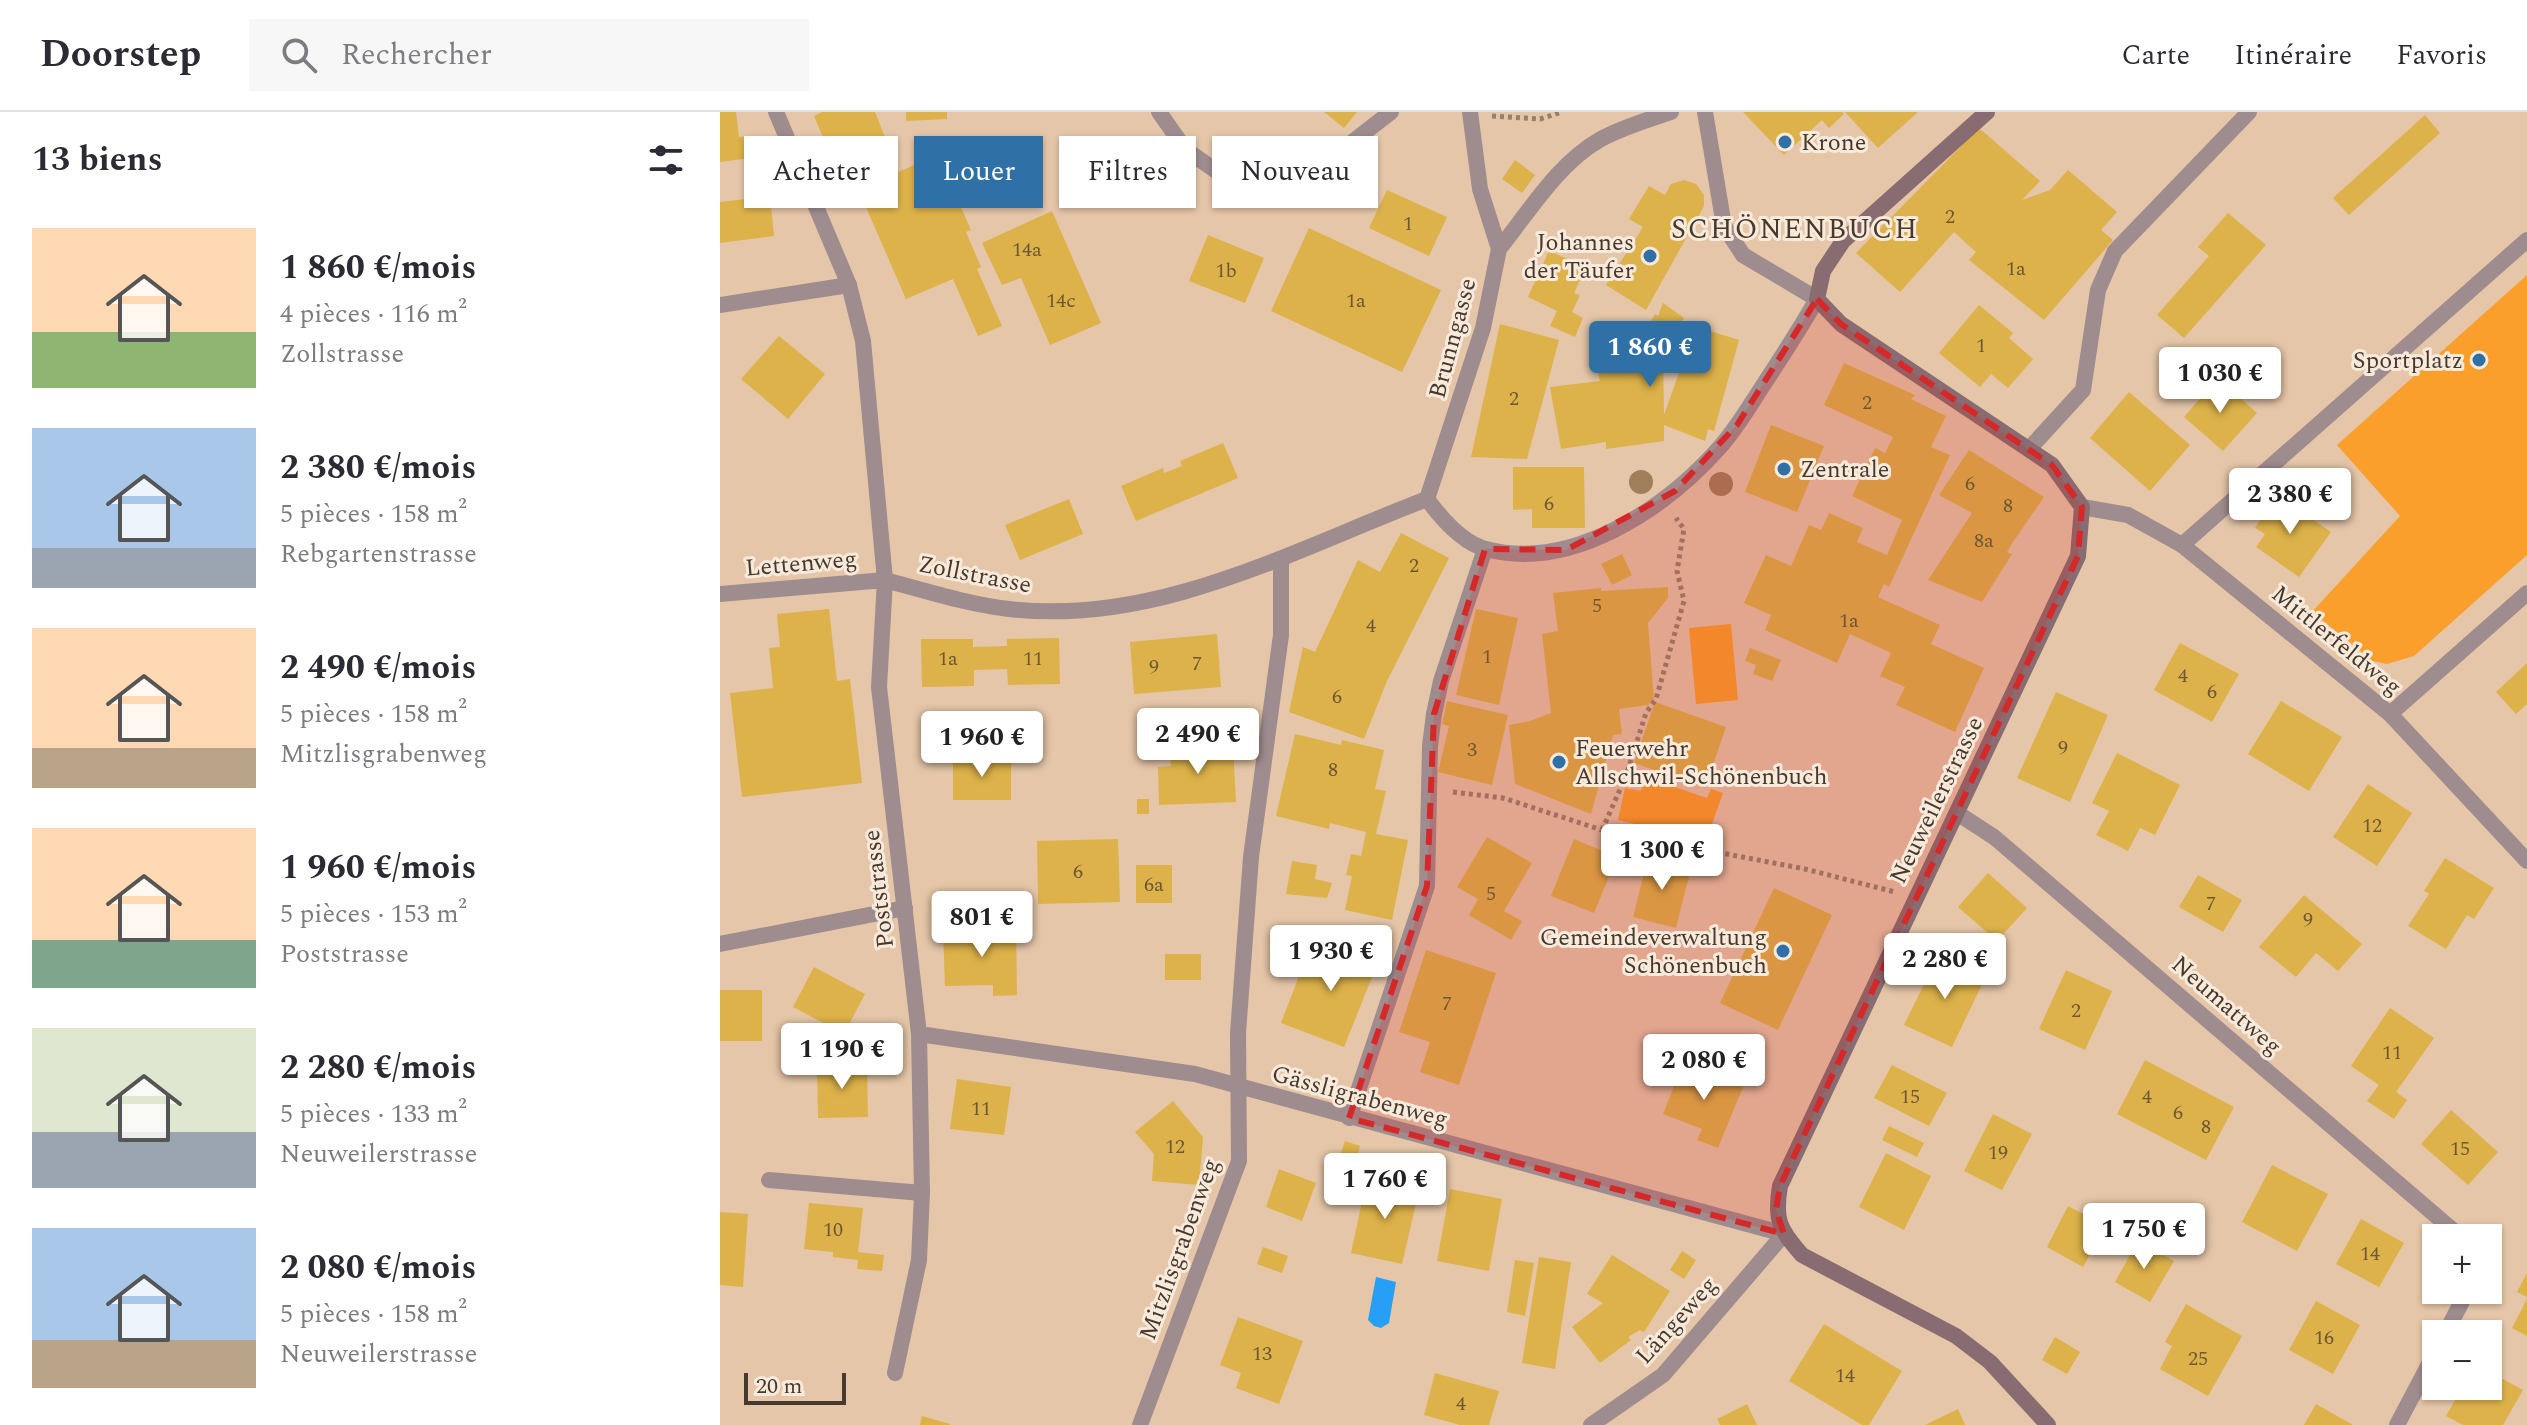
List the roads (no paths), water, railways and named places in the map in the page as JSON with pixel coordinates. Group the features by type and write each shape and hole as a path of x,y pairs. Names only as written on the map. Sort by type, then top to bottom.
{"street":[{"name":"Zollstrasse","path":"776,112 849,285 863,341 885,580 962,601 1010,609 1100,609 1168,597 1281,559 1427,499"},
{"path":"1159,112 1185,149 1236,185 1267,192 1297,185 1391,112"},
{"path":"1499,249 1556,177 1578,155 1600,140 1671,112"},
{"path":"1705,112 1724,226 1743,255 1817,299 1841,324 2052,465 2082,507"},
{"path":"1427,499 1453,529 1485,549 1541,554 1586,543 1653,507 1675,491 1721,446 1737,425 1817,299 1823,271 1843,241 1987,112"},
{"path":"2029,449 2083,390 2098,290 2115,251 2249,112"},
{"name":"Brunngasse","path":"1427,499 1483,328 1499,249 1480,189 1470,113"},
{"path":"2182,545 2527,240"},
{"path":"720,305 849,285"},
{"name":"Mittlerfeldweg","path":"2082,507 2128,515 2182,545 2390,714 2527,861"},
{"name":"Neuweilerstrasse","path":"1784,1234 1776,1210 1780,1186 2078,556 2082,507"},
{"path":"1349,1118 1427,886 1430,746 1434,714 1441,681 1485,549"},
{"name":"Mitzlisgrabenweg","path":"1140,1425 1239,1161 1238,1033 1251,857 1281,635 1281,559"},
{"name":"Lettenweg","path":"720,594 885,580"},
{"name":"Poststrasse","path":"885,580 879,687 919,1034 922,1193 919,1260 895,1373"},
{"path":"2390,714 2527,593"},
{"name":"Neumattweg","path":"1957,813 1994,837 2446,1224"},
{"path":"720,944 905,908"},
{"name":"Gässligrabenweg","path":"919,1034 1195,1074 1784,1234"},
{"path":"769,1180 922,1193"},
{"path":"1784,1234 1802,1255 1956,1336 1990,1362 2048,1425"},
{"name":"Längeweg","path":"1591,1425 1663,1375 1784,1234"},
{"path":"2397,1425 2422,1378"}],"water":[{"path":"1376,1277 1396,1282 1389,1323 1381,1328 1368,1320"}],"place":[{"name":"Krone","path":"1785,142"},
{"name":"Johannes der Täufer","path":"1650,256"},
{"name":"Sportplatz","path":"2479,360"},
{"name":"Zentrale","path":"1784,469"},
{"name":"Feuerwehr Allschwil-Schönenbuch","path":"1559,762"},
{"name":"Gemeindeverwaltung Schönenbuch","path":"1783,951"}],"district":[{"name":"SCHÖNENBUCH","path":"1795,228"}]}
